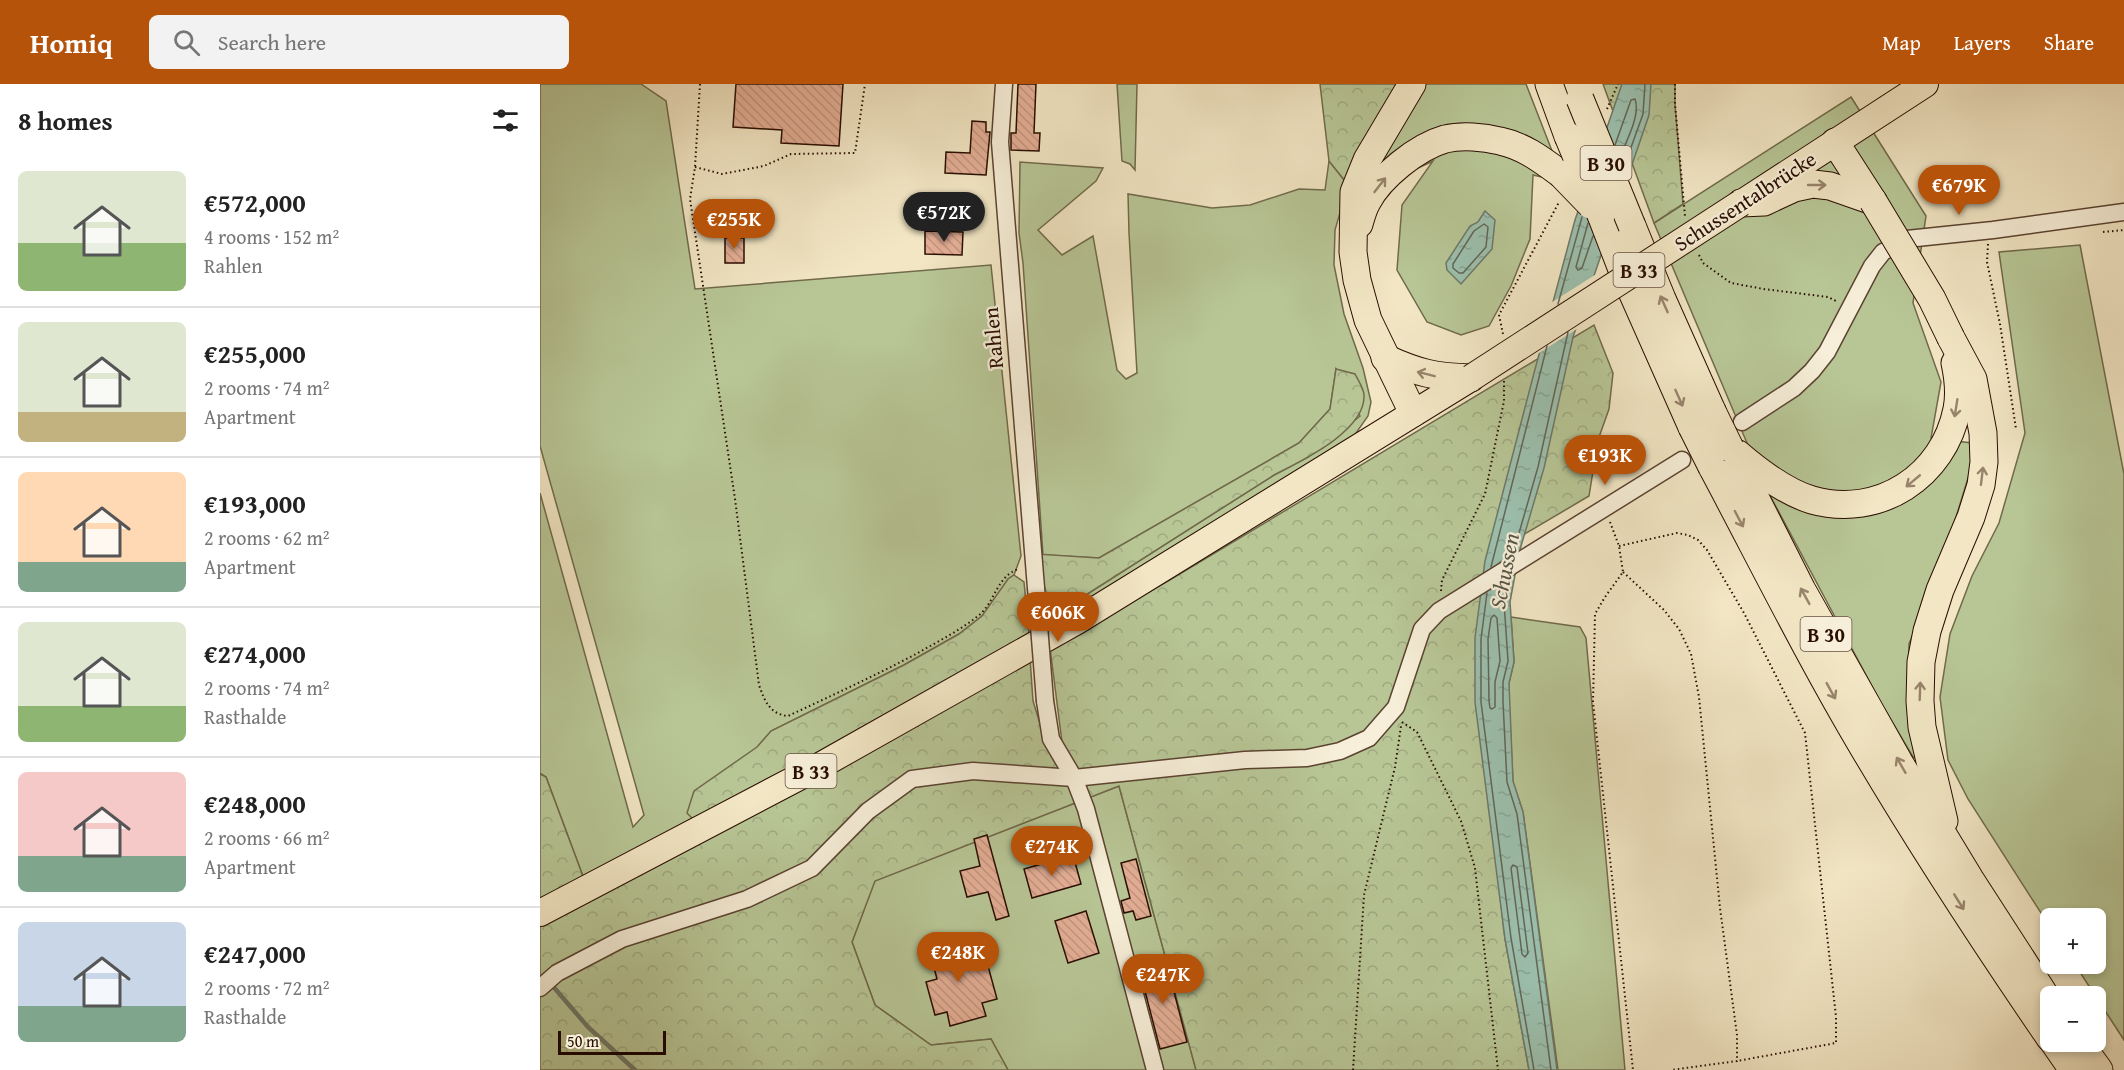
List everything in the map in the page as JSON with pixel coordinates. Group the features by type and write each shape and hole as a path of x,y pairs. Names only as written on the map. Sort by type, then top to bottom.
{"highway":[{"path":"1412,84 1367,160 1354,192 1354,264 1368,320 1413,413"},
{"name":"B 30","path":"1549,84 1621,267 1702,419 1730,448 1802,590 1928,818"},
{"name":"B 30","path":"1578,91 1662,299 1702,419 1712,467 1787,612 1863,747 1928,818"},
{"path":"1354,237 1367,202 1385,177 1413,155 1445,140 1475,137 1502,141 1531,152 1561,174 1601,215"},
{"path":"1835,142 1874,201 1932,299 1972,379 1983,433 1984,462 1981,485 1971,516 1940,590 1927,631 1922,662 1922,728 1928,818 1966,914 2040,1022"},
{"path":"1741,203 1764,202 1794,188 1813,184 1830,186 1874,201"},
{"path":"1730,448 1754,468 1811,500 1841,504 1878,501 1904,488 1931,465 1949,435 1958,408 1958,379 1951,338"},
{"path":"1385,358 1414,371 1438,377 1471,378"},
{"path":"1938,847 2040,989"},
{"path":"2061,1052 2073,1070"},
{"path":"2086,1052 2099,1070"}],"main road":[{"name":"Schussentalbrücke","path":"1413,413 1471,378 1925,84"},
{"name":"B 33","path":"540,913 818,767 1039,642 1413,413"}],"street":[{"name":"Rahlen","path":"1004,84 1000,142 1036,588 1051,739 1074,778 1086,809 1155,1070"},
{"path":"1742,422 1794,388 1812,371 1827,352 1872,266 1883,252 1907,239 2124,212"},
{"path":"540,988 557,973 622,939 747,899 812,868 868,811 912,779 973,771 1074,778 1245,760 1307,758 1340,751 1369,738 1399,715 1422,630 1439,611 1682,460"}],"path":[{"path":"700,84 690,199 733,488 759,685 771,711 788,716 884,671 962,628 983,612 1001,583 1013,570 1034,564"},
{"path":"694,167 722,174 764,166 791,154 855,153 865,84"},
{"path":"1675,84 1687,225"},
{"path":"1993,230 1987,262 2000,324 2016,429"},
{"path":"1699,253 1703,263 1731,283 1828,297 1850,308"},
{"path":"1603,508 1619,546 1623,572 1664,610 1678,629 1691,654 1699,697 1720,908 1737,1035 1737,1061"},
{"path":"1619,546 1677,533 1698,540 1707,550 1744,613 1805,733 1836,1017 1836,1043 1671,1070"},
{"path":"1623,572 1595,614 1593,702 1633,1070"},
{"path":"1353,1070 1364,895 1395,767 1399,715"},
{"path":"1399,715 1417,732 1461,821 1475,868 1498,1070"}],"green space":[{"path":"540,84 641,84 666,101 695,289 991,265 1021,556 1014,575 1008,579 993,604 959,634 904,665 771,731 695,821 584,879 546,777 540,773 540,493 633,827 644,815 540,446"},
{"path":"1117,84 1137,84 1135,170 1130,164 1122,161"},
{"path":"1320,84 1412,84 1354,192 1329,161"},
{"path":"1412,84 1526,84 1561,174 1475,137 1354,192"},
{"path":"1603,84 1675,84 1683,204 1654,223"},
{"path":"1851,97 1926,216 1913,303 1941,382 1931,438 1972,443 1972,465 1941,566 1909,644 1908,706 1919,760 1913,757 1881,703 1766,488 1654,223"},
{"path":"1463,145 1497,148 1546,178 1533,175 1530,239 1511,286 1489,326 1461,335 1427,322 1397,270 1402,205 1433,161 1401,176 1426,157"},
{"path":"1329,161 1348,185 1335,230 1334,265 1344,314 1363,368 1371,402 1368,416 1354,436 1047,627 1045,621 1274,475 1308,457 1360,416 1336,369 1330,409 1299,443 1099,558 1043,555 1019,233 1020,162 1103,168 1096,181 1038,230 1062,255 1093,236 1117,370 1126,379 1137,373 1128,194 1212,208 1250,205 1299,189 1325,190"},
{"path":"2080,245 2124,474 2124,1040 2106,1012 2106,986 2089,986 2081,974 2106,974 2106,908 2040,908 2040,911 1968,799 1948,760 1940,697 1950,634 1972,576 1999,523 2025,433 1999,252"},
{"path":"1594,325 1613,373 1609,409 1598,440 1589,496 1518,538 1486,561 1492,826 1505,939 1529,1070 1196,1070 1119,786 875,881 852,942 875,1005 931,1045 991,1039 1008,1070 540,1070 540,923 1030,658 1033,701 1047,746 1062,742 1050,648 1168,581"},
{"path":"1336,369 1355,374 1364,393 1362,408 1355,421 1344,432 1315,453 1274,475 1045,621 1037,554 1099,558 1299,443 1330,409"},
{"path":"1014,575 1024,582 1029,633 695,821 687,813 694,791 757,747 771,731 904,665 959,634 982,616 1008,579"},
{"path":"1511,617 1580,627 1586,638 1625,1070 1558,1070 1523,812 1513,782 1509,702 1509,683 1514,662"},
{"path":"540,774 546,777 584,879 540,898"},
{"path":"1119,786 1196,1070 1008,1070 991,1039 931,1045 875,1005 852,942 875,880"}],"water":[{"name":"Schussen","path":"1622,84 1651,84 1649,115 1573,337 1544,468 1519,553 1510,602 1514,662 1509,683 1513,781 1523,812 1557,1070 1529,1070 1505,939 1475,702 1475,638 1485,561 1534,373 1575,220"},
{"path":"1485,211 1495,220 1492,249 1461,284 1447,270 1446,263 1470,226 1478,222"}],"pier":[{"path":"1598,273 1580,327 1536,355 1549,304"}],"building":[{"path":"736,84 843,84 839,146 781,143 782,130 733,127"},
{"path":"1018,84 1036,84 1034,133 1040,133 1039,151 1011,150 1011,133 1016,133"},
{"path":"972,121 986,122 986,132 990,132 986,175 945,173 946,152 970,153"},
{"path":"925,231 963,232 962,255 925,254"},
{"path":"725,238 744,238 744,263 725,263"},
{"path":"987,835 1009,916 996,920 988,892 967,897 960,871 980,866 974,839"},
{"path":"1073,855 1081,884 1032,898 1024,869"},
{"path":"1136,859 1151,916 1136,920 1133,911 1124,913 1121,901 1130,898 1121,863"},
{"path":"1086,911 1099,953 1068,963 1055,921"},
{"path":"963,935 972,970 988,966 997,999 982,1003 986,1016 950,1026 947,1012 935,1015 926,982 937,979 928,944"},
{"path":"1166,961 1187,1042 1160,1049 1139,968"}],"waterway":[{"path":"551,984 588,1027 635,1070"}]}
